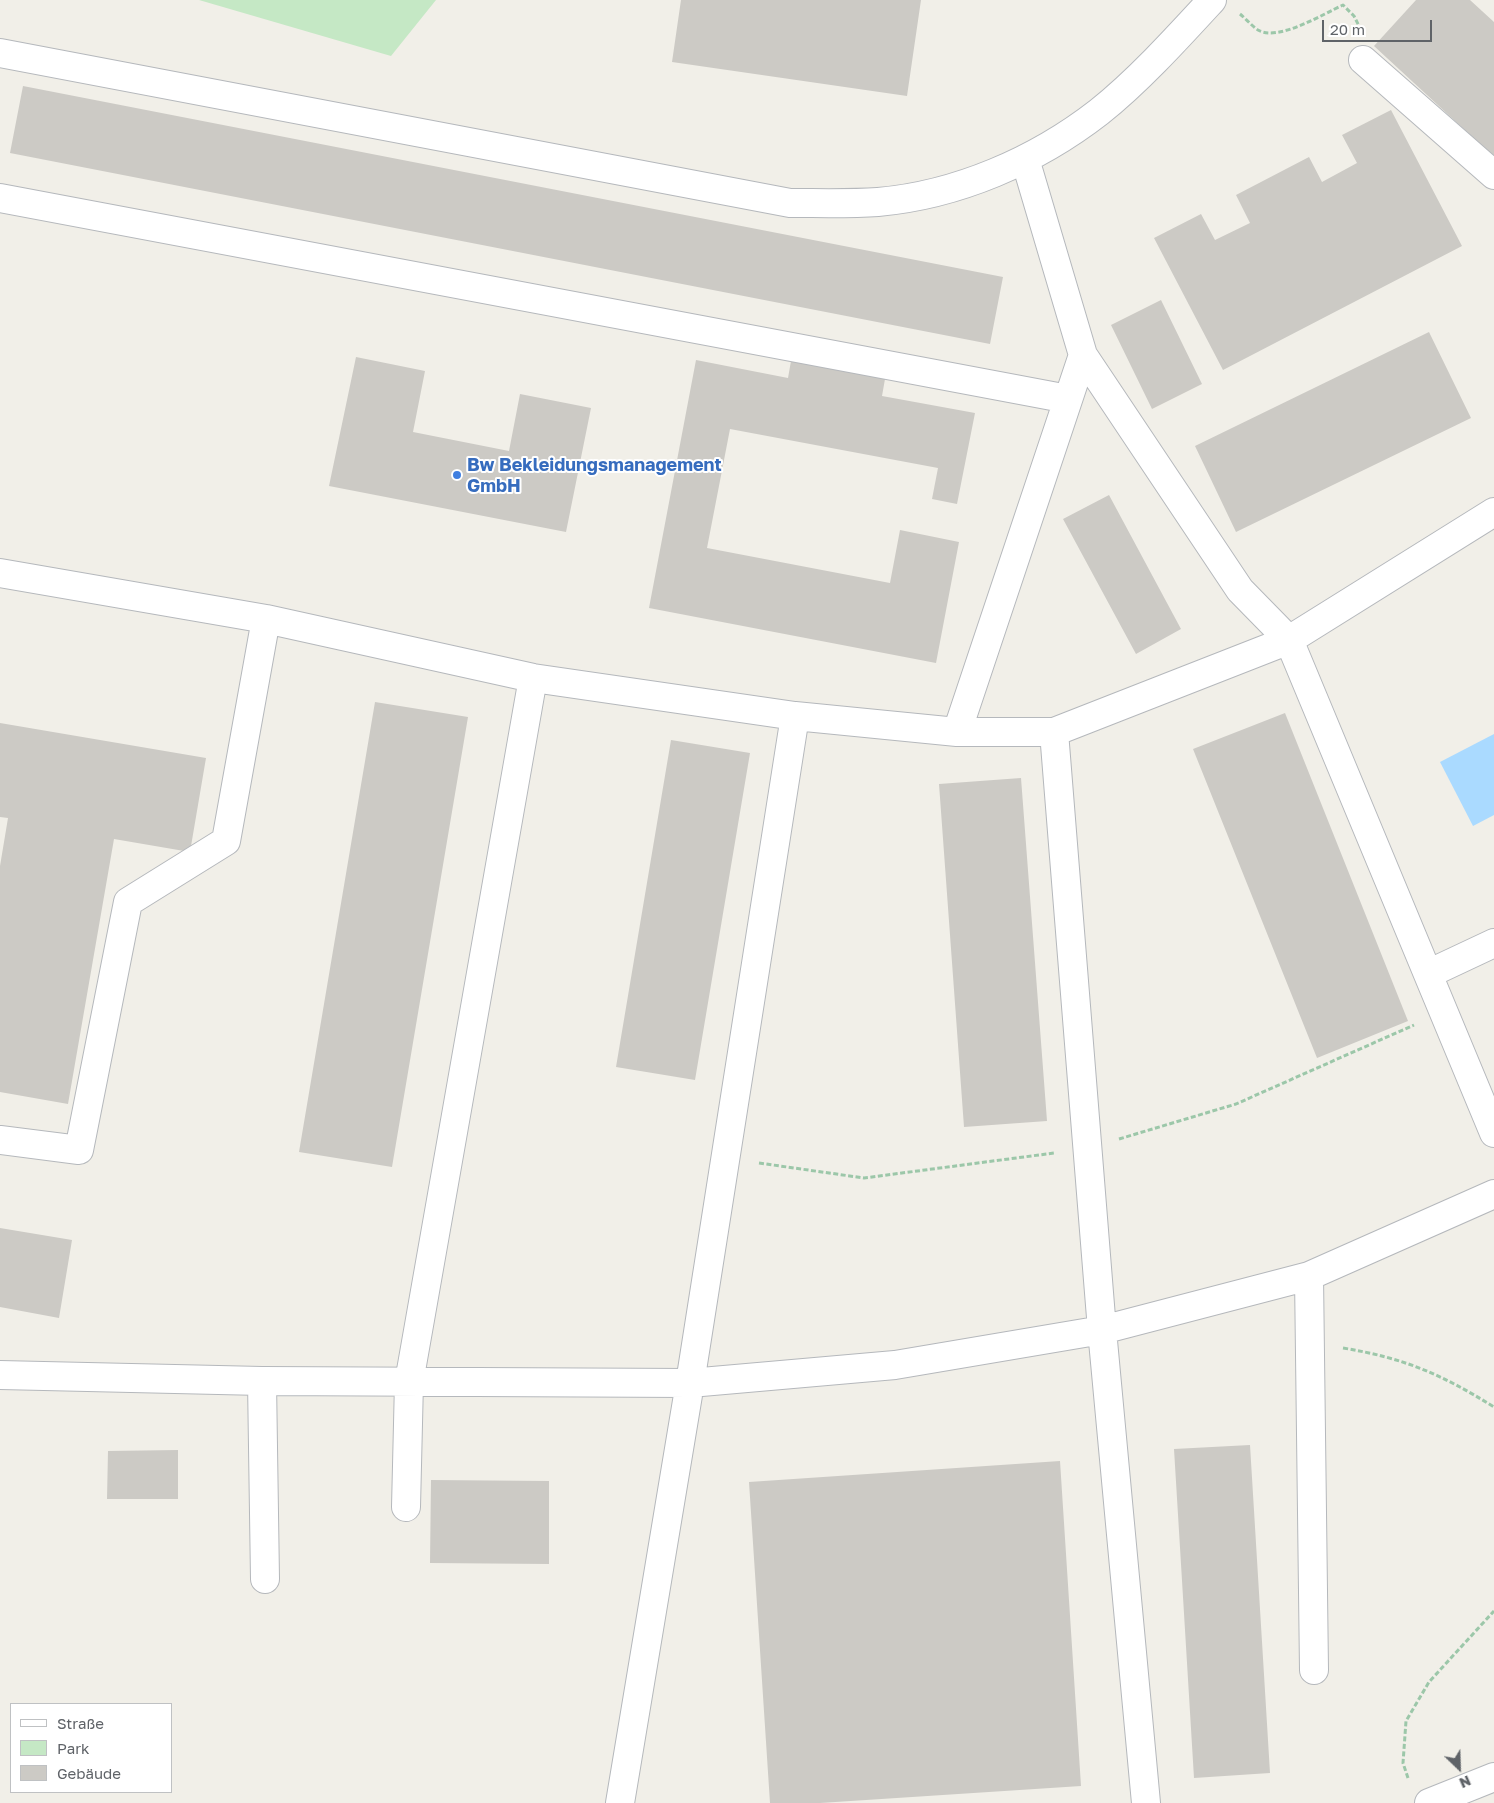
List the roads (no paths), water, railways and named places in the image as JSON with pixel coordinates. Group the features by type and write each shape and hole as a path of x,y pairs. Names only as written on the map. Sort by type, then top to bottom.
{"lane":[{"path":"0,53 790,203 878,202 944,190 1025,159 1064,137 1101,111 1169,46 1212,0"},
{"path":"1363,60 1494,175"},
{"path":"1025,159 1083,355 1240,590 1290,640 1494,1133"},
{"path":"0,198 1068,399"},
{"path":"957,732 1083,355"},
{"path":"0,573 266,619 533,678 795,716 957,732 1054,732 1290,640 1494,512"},
{"path":"0,1140 79,1150 128,902 226,841 266,619"},
{"path":"406,1507 409,1382 533,678"},
{"path":"620,1803 690,1383 795,716"},
{"path":"1054,732 1102,1330 1146,1803"},
{"path":"1428,974 1494,943"},
{"path":"0,1375 262,1381 690,1383 895,1365 1102,1330 1309,1276 1494,1194"},
{"path":"1309,1276 1314,1670"},
{"path":"262,1381 264,1579"},
{"path":"1420,1795 1494,1777"}],"water":[{"path":"1494,734 1494,815 1473,826 1440,762"}],"place":[{"name":"Bw Bekleidungsmanagement GmbH","path":"457,475"}]}
